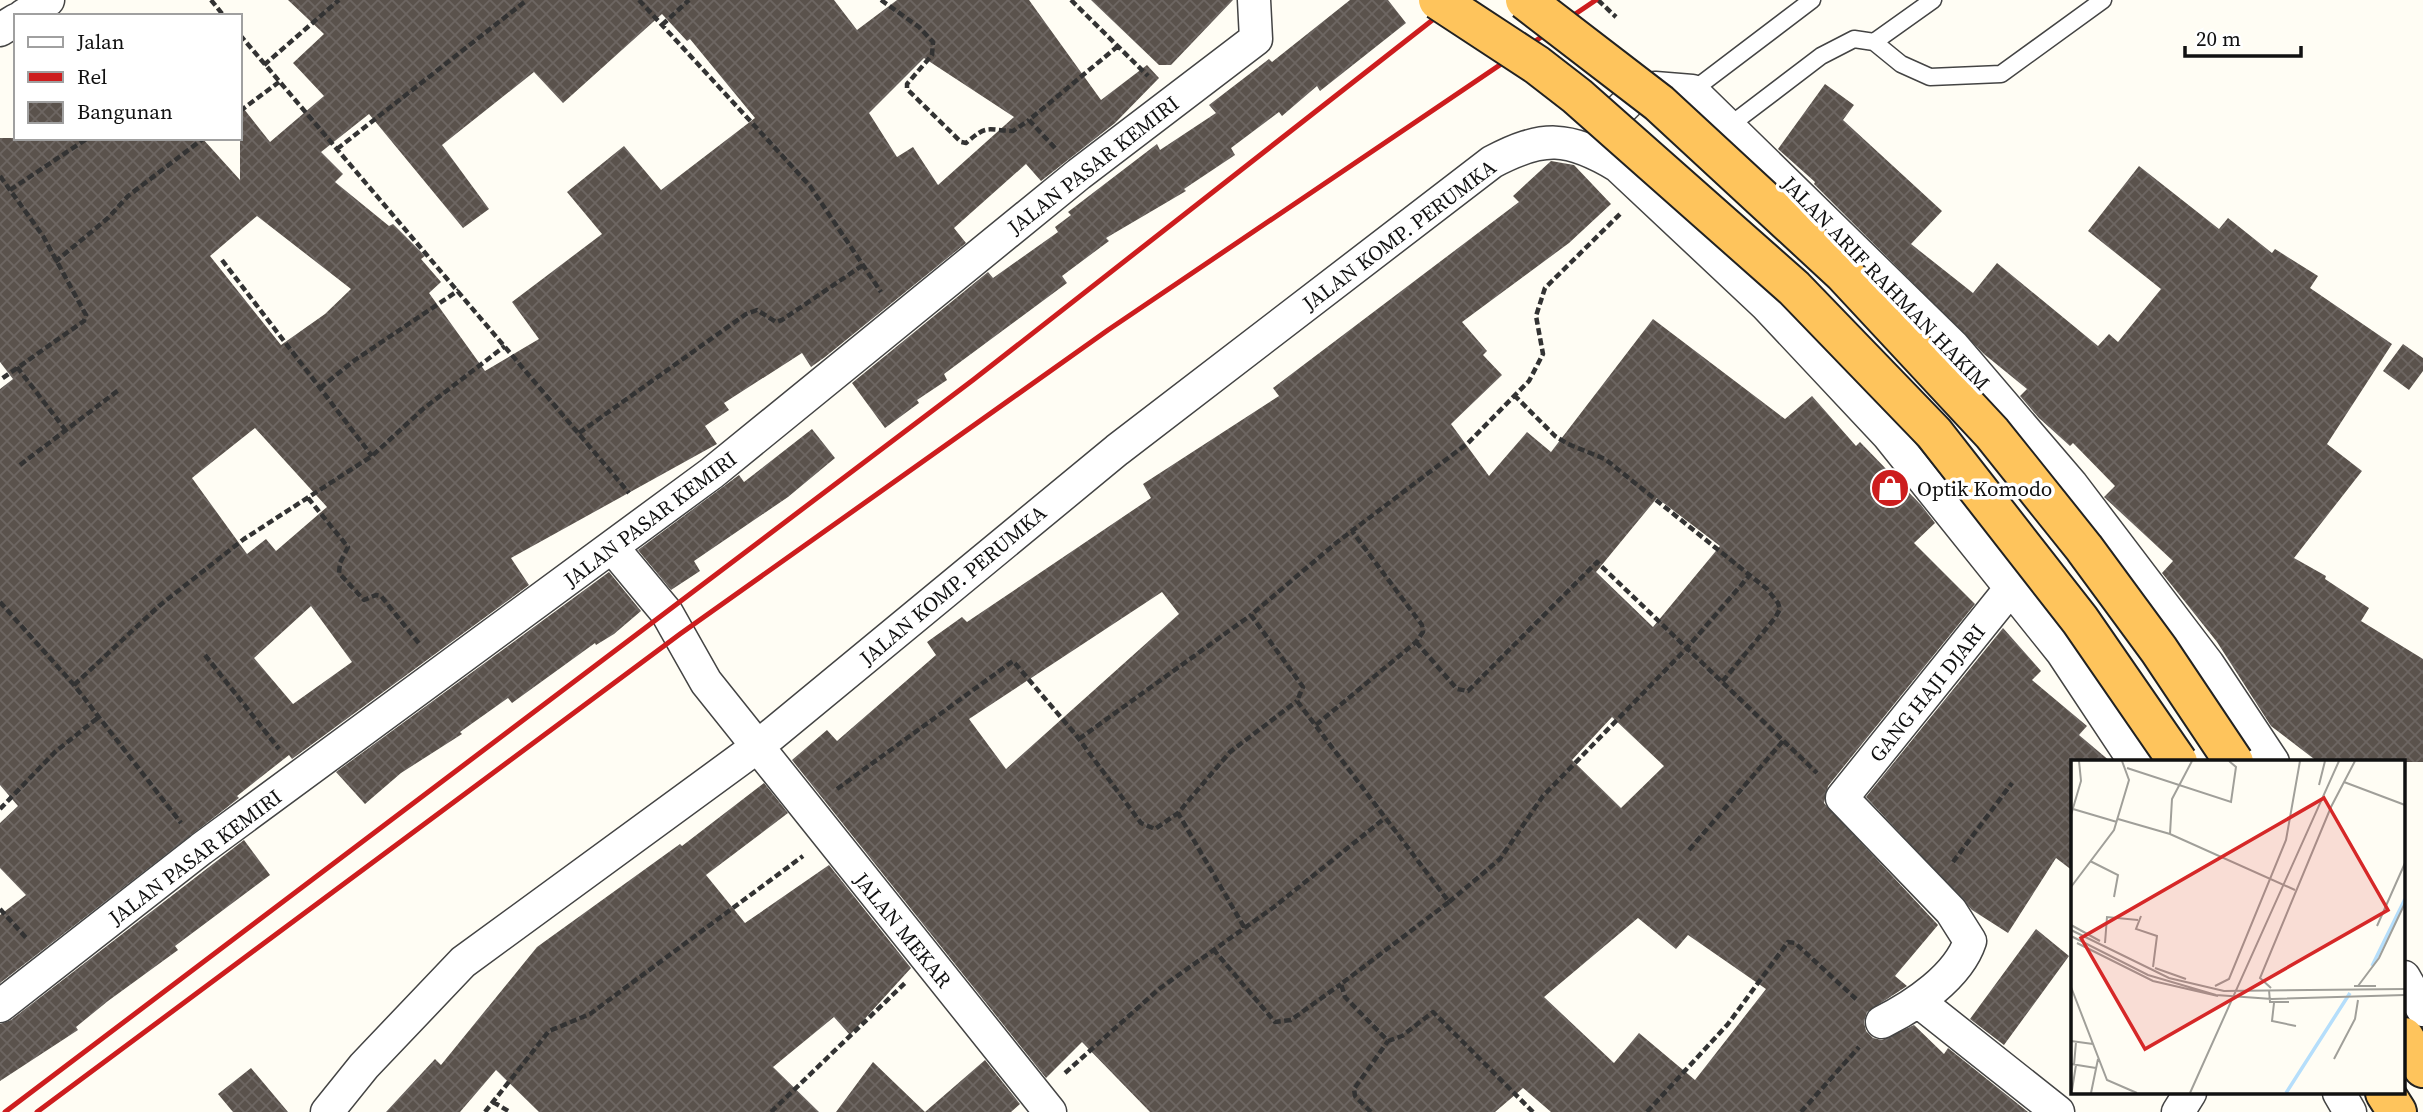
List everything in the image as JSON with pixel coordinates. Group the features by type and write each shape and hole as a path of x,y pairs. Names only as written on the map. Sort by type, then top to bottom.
{"highway":[{"path":"1438,0 1537,65 1577,96 1794,288 1934,433 2080,620 2177,760"},
{"name":"JALAN ARIF RAHMAN HAKIM","path":"1525,0 1659,103 1843,273 1871,303 1992,433 2084,548 2159,650 2233,760"},
{"path":"2406,1040 2423,1069"},
{"path":"2386,1094 2397,1112"}],"street":[{"path":"26,14 48,0"},
{"name":"JALAN PASAR KEMIRI","path":"0,1006 201,849 444,674 712,473 1079,174 1256,39 1254,0"},
{"path":"1692,91 1655,88 1635,95 1614,116 1608,135 1618,166 1766,304 1888,435 2062,652 2134,760"},
{"name":"JALAN ARIF RAHMAN HAKIM","path":"1692,91 1953,346 2055,465 2208,664 2272,760"},
{"name":"JALAN KOMP. PERUMKA","path":"327,1112 364,1066 463,962 757,747 1117,450 1492,162 1540,143 1564,141 1587,148 1618,166"},
{"path":"1980,552 1982,509 1995,492 2014,473 2034,463 2055,465"},
{"name":"JALAN MEKAR","path":"612,547 667,613 706,682 1045,1105"},
{"name":"GANG HAJI DJARI","path":"1843,798 2011,588"},
{"path":"1843,798 1951,911 1970,942 1964,958 1919,1001 1882,1022"},
{"path":"2406,980 2423,1010"},
{"path":"1919,1001 2058,1112"},
{"path":"2178,1112 2189,1094"},
{"path":"2340,1094 2350,1112"}],"lane":[{"path":"1692,91 1812,0"},
{"path":"1874,42 1933,0"},
{"path":"1729,125 1821,56 1854,39 1874,42 1901,64 1930,76 2001,75 2103,0"}],"path":[{"path":"211,0 222,14"},
{"path":"264,65 339,0"},
{"path":"337,149 527,0"},
{"path":"639,0 810,186 900,319"},
{"path":"663,25 690,0"},
{"path":"881,0 919,27 933,42 932,55 906,84 907,89 961,142 966,143 983,129 993,127 1013,131 1118,46"},
{"path":"1071,0 1174,101"},
{"path":"242,38 651,519"},
{"path":"242,110 279,82"},
{"path":"1029,120 1079,174"},
{"path":"10,190 85,140"},
{"path":"55,262 100,225 128,196 201,140"},
{"path":"0,176 43,236 86,315 84,321 0,380"},
{"path":"1079,739 1251,615 1352,531 1468,443 1529,381 1543,354 1536,316 1545,288 1644,191"},
{"path":"222,260 372,456"},
{"path":"579,433 747,314 757,310 776,322 782,320 863,265"},
{"path":"320,388 355,360 459,290"},
{"path":"74,685 159,606 262,526 372,456 408,426 423,409 505,346"},
{"path":"17,367 66,432"},
{"path":"20,465 120,389"},
{"path":"1514,396 1555,436 1605,459 1767,589 1780,609 1722,682"},
{"path":"308,498 348,547 349,552 340,563 339,573 359,598 364,600 376,595 381,596 444,674"},
{"path":"1316,725 1416,642 1423,632 1422,625 1352,531"},
{"path":"1416,642 1457,689 1468,691 1597,562 1843,798"},
{"path":"1213,949 1275,1023 1291,1020 1449,902 1500,859 1543,796 1687,648 1749,576"},
{"path":"0,602 100,716 201,849"},
{"path":"808,811 1013,661 1079,739 1141,822 1155,829 1178,813 1230,752 1297,701 1303,687 1251,615"},
{"path":"205,655 302,777"},
{"path":"1297,701 1449,902"},
{"path":"0,809 55,752 100,716"},
{"path":"1689,850 1783,741"},
{"path":"1928,887 1951,866 2011,783"},
{"path":"1178,813 1244,927"},
{"path":"1045,1105 1090,1048 1159,989 1385,818"},
{"path":"485,1112 549,1031 590,1014 828,836"},
{"path":"1647,1112 1728,1024 1788,942 1795,943 1882,1022 1801,1112"},
{"path":"771,1112 928,961"},
{"path":"1341,984 1345,997 1388,1041"},
{"path":"1371,1112 1355,1096 1354,1089 1388,1041 1402,1036 1433,1013 1533,1112"},
{"path":"493,1102 510,1112"}],"building":[{"path":"288,0 834,0 857,30 897,0 1029,0 1101,100 1147,65 1159,78 1115,123 1041,181 1026,164 954,228 966,243 825,357 811,367 802,353 724,403 729,410 705,426 717,444 511,558 529,585 292,759 289,755 237,796 239,798 0,983 0,915 26,895 0,868 0,823 18,806 0,785 0,389 13,379 0,362 0,138 204,140 240,180 242,107 270,142 324,96 293,63 324,34","holes":["662,14 687,41 690,39 755,118 661,190 624,146 567,192 602,234 512,302 539,339 485,371 429,293 441,282 421,259 425,256 393,224 389,226 335,182 343,174 321,152 369,114 463,228 489,209 442,145 534,72 563,103","924,58 1014,117 938,185 913,147 897,157 869,113","257,216 351,289 325,314 281,345 210,256","255,428 327,507 276,551 266,539 247,554 192,478","311,606 352,662 293,704 254,658"]},
{"path":"1091,0 1233,0 1171,65 1159,65"},
{"path":"1350,0 1388,0 1406,23 1320,91 1317,86 1282,116 1279,112 1231,148 1235,155 1184,189 1186,191 1106,238 1109,241 1062,276 1067,283 944,374 947,380 917,400 919,403 885,428 852,383 988,272 993,278 1058,232 1055,227 1071,215 1068,212 1157,144 1160,150 1216,113 1209,105 1269,59 1272,62"},
{"path":"1825,84 1854,105 1843,120 1942,211 1911,244 1973,293 1997,263 2098,346 2109,334 2118,342 2161,289 2088,231 2139,166 2219,229 2228,218 2272,253 2275,249 2318,276 2310,288 2392,344 2327,444 2362,471 2294,558 2326,576 2325,579 2369,608 2361,621 2423,659 2423,762 2315,760 2271,726 2217,642 2162,573 2173,561 2104,497 2115,486 2073,443 2070,446 2039,418 2020,396 2027,389 1984,354 1814,184 1815,182 1778,149"},
{"path":"1551,161 1574,165 1611,204 1569,243 1462,322 1487,351 1483,355 1502,375 1451,424 1489,476 1527,432 1551,452 1653,319 1785,419 1812,396 1856,446 1860,442 1935,523 1914,543 1975,604 1828,786 1824,803 1938,925 1895,976 1907,986 1867,1012 1864,1022 1866,1031 1873,1038 1882,1040 1914,1025 1944,1054 1948,1048 2028,1112 1551,1112 1523,1088 1495,1112 1150,1112 1082,1042 1046,1078 792,760 827,730 837,741 936,655 927,642 962,617 967,622 1151,498 1143,484 1279,396 1273,388 1519,202 1513,196","holes":["1657,498 1720,546 1653,627 1596,572","1162,592 1179,614 1006,769 969,719","1612,717 1664,766 1621,808 1572,760","1638,918 1676,949 1688,935 1766,989 1695,1080 1639,1033 1614,1063 1544,997"]},
{"path":"2403,344 2423,358 2423,371 2409,390 2383,371"},
{"path":"812,429 835,458 788,497 694,561 700,571 671,590 638,550 739,475 744,482"},
{"path":"609,572 641,611 614,634 596,645 595,643 512,703 508,698 460,732 462,734 401,773 365,804 336,772"},
{"path":"2003,628 2041,671 2032,680 2087,726 2079,735 2109,760 2071,760 2071,869 2056,858 2008,933 1972,910 1866,797"},
{"path":"764,783 788,813 706,875 745,923 829,865 911,968 850,1035 834,1017 773,1067 819,1112 539,1112 496,1070 460,1112 386,1112 435,1059 441,1065 537,947 680,844 682,846"},
{"path":"244,840 270,875 175,946 178,950 108,1001 76,1027 78,1030 0,1081 0,1024 11,1020"},
{"path":"2036,929 2069,956 2004,1045 1970,1019"},
{"path":"985,1060 1020,1104 1011,1112 925,1112"},
{"path":"873,1062 925,1112 836,1112"},
{"path":"251,1068 288,1112 233,1112 218,1094"}],"railway":[{"path":"5,1112 973,380 1458,0"},
{"path":"37,1112 680,634 1108,330 1596,0"}],"place":[{"name":"Optik Komodo","path":"1890,488"}]}
